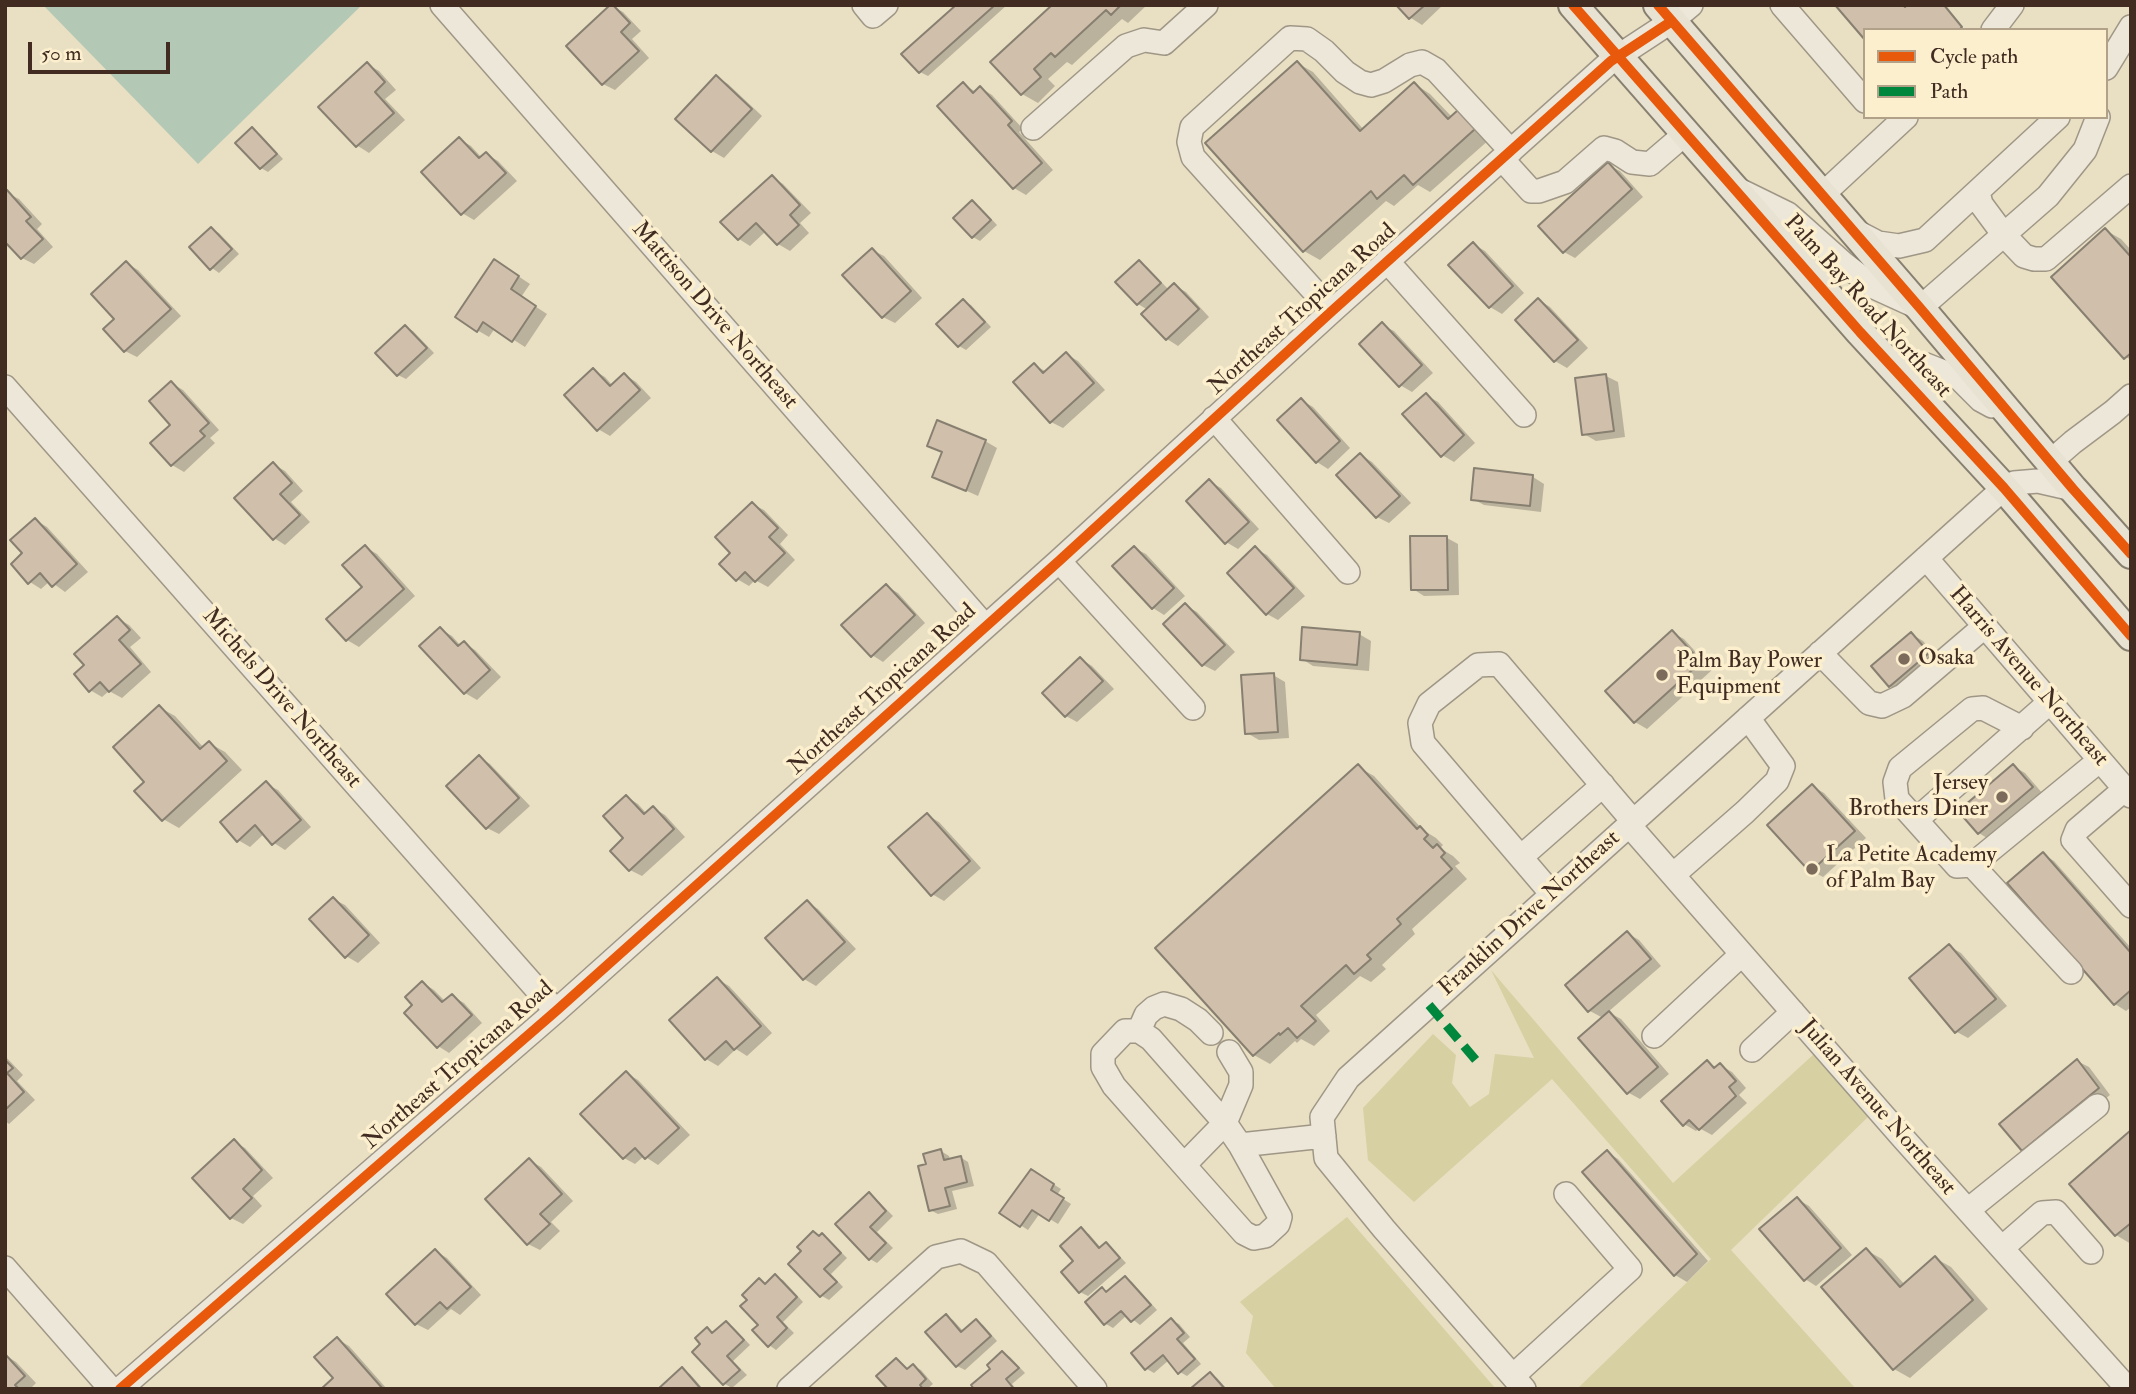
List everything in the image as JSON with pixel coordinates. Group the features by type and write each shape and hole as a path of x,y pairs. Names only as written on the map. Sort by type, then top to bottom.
{"main road":[{"name":"Palm Bay Road Northeast","path":"1573,5 1883,357 2004,488 2131,636"},
{"name":"Palm Bay Road Northeast","path":"1674,11 1822,195 2131,554"}],"street":[{"name":"Mattison Drive Northeast","path":"442,5 985,626"},
{"path":"864,5 873,16 886,5"},
{"path":"1034,128 1126,46 1144,40 1164,43 1206,5"},
{"path":"1782,5 1863,99"},
{"name":"Northeast Tropicana Road","path":"120,1389 556,1011 1059,561 1387,261 1616,57 1674,11"},
{"path":"2109,65 2131,27"},
{"path":"1332,312 1193,157 1189,142 1192,127 1290,38 1307,39 1345,72 1360,82 1371,85 1384,81 1410,65 1422,62 1436,70 1506,155 1531,191 1565,182 1605,148 1632,162 1650,164 1685,134"},
{"path":"1852,229 1878,243 1899,246 1925,240 2056,119"},
{"path":"1731,186 1788,214 1874,286 1920,308 2048,196 2085,150 2097,119"},
{"path":"1822,195 1892,122"},
{"path":"1978,192 1981,204 2004,236 2024,256 2034,260 2046,259 2130,189"},
{"path":"1387,261 1524,415"},
{"path":"1883,357 1926,365 1959,377 1981,400 2011,415"},
{"name":"Michels Drive Northeast","path":"5,387 556,1011"},
{"path":"2050,462 2130,398"},
{"path":"1214,418 1348,572"},
{"path":"2004,488 2014,483 2038,481 2073,489"},
{"name":"Franklin Drive Northeast","path":"1519,1382 1326,1158 1322,1117 1348,1078 2004,488"},
{"name":"Harris Avenue Northeast","path":"1926,558 2128,793"},
{"path":"1059,561 1193,708"},
{"path":"1820,653 1869,703 1882,706 1903,696 1985,626"},
{"name":"Julian Avenue Northeast","path":"1521,857 1423,743 1420,723 1429,704 1478,665 1499,664 1603,785 1673,875 2128,1389"},
{"path":"1916,820 2050,702"},
{"path":"2022,728 1983,708 1972,709 1900,768 1895,782 1897,799 1957,866 1972,865 2100,760"},
{"path":"1673,875 1777,780 1783,766 1748,718"},
{"path":"1552,894 1521,857 1603,785"},
{"path":"2128,793 2077,830 2073,840 2131,906"},
{"path":"1972,865 2071,972"},
{"path":"1654,1036 1742,954"},
{"path":"1139,1031 1146,1015 1154,1007 1164,1004 1181,1009 1211,1032"},
{"path":"1752,1050 1793,1013"},
{"path":"1125,1031 1139,1031 1151,1039 1225,1123 1280,1217 1278,1224 1265,1236 1254,1238 1244,1233 1114,1086 1103,1067 1103,1054 1125,1031"},
{"path":"1184,1165 1225,1123 1241,1085 1241,1072 1229,1052"},
{"path":"1968,1210 2097,1106"},
{"path":"1240,1145 1324,1136"},
{"path":"1519,1382 1630,1269 1566,1194"},
{"path":"2002,1248 2042,1213 2056,1212 2091,1252"},
{"path":"795,1387 936,1257 961,1251 986,1263 1095,1389"},
{"path":"5,1268 111,1389"}],"shaded area":[{"path":"43,5 362,5 198,164"},
{"path":"1491,970 1673,1183 1814,1054 1868,1117 1731,1250 1856,1389 1577,1389 1711,1259 1552,1079 1414,1202 1368,1160 1363,1108 1433,1034 1456,1055 1452,1083 1470,1107 1489,1094 1495,1054 1534,1058"},
{"path":"1347,1217 1496,1389 1276,1389 1246,1353 1253,1316 1240,1302"}],"building":[{"path":"610,5 630,23 621,32 639,51 602,85 566,46"},
{"path":"956,5 995,5 919,73 901,54"},
{"path":"1052,5 1121,5 1111,15 1106,10 1055,57 1051,53 1034,69 1041,77 1021,95 990,62"},
{"path":"1396,5 1425,5 1409,19"},
{"path":"1835,5 1944,5 1962,27 1863,28 1863,38"},
{"path":"1297,61 1360,131 1414,82 1448,119 1458,110 1475,129 1413,185 1404,175 1377,199 1371,191 1303,252 1205,143"},
{"path":"367,62 385,82 375,92 394,113 356,147 318,107"},
{"path":"716,75 752,109 711,152 675,119"},
{"path":"963,82 973,93 980,86 1012,121 1008,125 1042,163 1013,189 937,106"},
{"path":"252,127 277,154 260,169 235,143"},
{"path":"459,137 479,158 486,152 506,173 461,215 421,172"},
{"path":"1608,162 1632,189 1563,253 1538,226"},
{"path":"772,175 800,205 790,215 799,225 777,245 756,223 738,240 720,222"},
{"path":"7,190 31,217 26,221 43,239 21,259 5,242"},
{"path":"972,200 991,220 972,238 953,218"},
{"path":"211,227 232,249 210,270 189,247"},
{"path":"2105,228 2131,257 2131,353 2124,359 2051,277"},
{"path":"1473,242 1513,286 1489,308 1448,265"},
{"path":"872,248 911,291 882,318 842,275"},
{"path":"494,259 519,276 511,289 536,306 512,342 483,322 477,332 455,317"},
{"path":"1139,260 1161,283 1137,305 1115,282"},
{"path":"126,261 171,309 124,352 103,329 114,319 91,294"},
{"path":"1174,283 1199,309 1166,340 1141,314"},
{"path":"1538,298 1578,340 1554,362 1515,320"},
{"path":"963,299 985,322 958,347 936,324"},
{"path":"1382,322 1422,365 1399,387 1359,344"},
{"path":"405,325 427,348 397,376 375,353"},
{"path":"1066,352 1094,383 1050,423 1013,382 1034,363 1043,373"},
{"path":"593,368 610,386 624,373 640,390 597,431 564,395"},
{"path":"1606,374 1614,431 1582,435 1575,378"},
{"path":"171,381 209,423 200,431 205,436 171,466 150,443 170,425 149,401"},
{"path":"1426,393 1464,435 1441,457 1402,414"},
{"path":"1301,398 1340,441 1316,463 1277,420"},
{"path":"937,420 986,440 966,491 932,477 942,452 927,446"},
{"path":"1360,453 1400,496 1376,518 1336,475"},
{"path":"273,462 292,483 280,494 300,515 273,540 234,498"},
{"path":"1474,468 1533,475 1530,506 1471,500"},
{"path":"1209,479 1249,522 1225,544 1186,501"},
{"path":"752,502 778,528 769,537 785,553 755,582 745,572 736,581 719,564 730,553 715,537"},
{"path":"35,518 77,564 52,587 40,573 28,584 11,564 22,553 10,540"},
{"path":"1410,536 1447,536 1448,590 1411,590"},
{"path":"365,545 404,589 346,641 326,619 362,587 342,565"},
{"path":"1134,546 1174,588 1152,609 1112,566"},
{"path":"1255,546 1294,588 1266,615 1227,573"},
{"path":"886,584 915,615 871,657 841,625"},
{"path":"1185,603 1225,645 1202,666 1163,624"},
{"path":"117,616 130,630 119,640 141,664 109,692 100,682 89,692 74,674 84,665 74,654"},
{"path":"440,627 458,646 464,641 490,670 464,694 419,646"},
{"path":"1302,627 1360,632 1357,665 1300,660"},
{"path":"1672,630 1701,662 1634,723 1605,691"},
{"path":"1911,632 1929,653 1889,687 1871,666"},
{"path":"1080,657 1103,681 1065,717 1042,693"},
{"path":"1274,673 1278,732 1245,734 1241,675"},
{"path":"159,705 200,749 209,741 227,761 162,821 134,791 144,782 113,747"},
{"path":"479,755 519,798 486,829 446,786"},
{"path":"1358,764 1417,829 1420,826 1428,835 1424,839 1433,848 1437,844 1445,853 1441,857 1452,869 1397,919 1401,924 1367,955 1371,959 1354,974 1346,965 1301,1006 1316,1021 1297,1038 1288,1028 1280,1035 1279,1033 1253,1056 1155,948"},
{"path":"2013,764 2033,787 1978,834 1958,811"},
{"path":"266,781 301,820 272,845 255,825 237,842 220,822"},
{"path":"1812,784 1855,831 1810,872 1767,825"},
{"path":"626,795 644,814 653,806 674,829 629,871 610,851 623,838 603,816"},
{"path":"927,813 970,861 931,896 888,847"},
{"path":"2043,852 2131,953 2131,990 2114,1005 2007,883"},
{"path":"333,897 369,935 345,958 309,919"},
{"path":"807,900 845,942 803,980 765,938"},
{"path":"1627,931 1651,959 1588,1012 1565,985"},
{"path":"1949,944 1996,999 1955,1033 1909,978"},
{"path":"717,977 761,1026 734,1050 726,1041 705,1060 669,1020"},
{"path":"422,981 442,1002 452,994 472,1015 437,1048 404,1013 412,1005 405,997"},
{"path":"1609,1011 1658,1067 1627,1094 1578,1038"},
{"path":"2077,1059 2099,1088 2022,1151 1999,1124"},
{"path":"5,1060 13,1068 7,1073 24,1092 5,1110"},
{"path":"1707,1060 1714,1068 1720,1063 1736,1081 1729,1087 1736,1096 1699,1130 1689,1120 1683,1126 1661,1101"},
{"path":"626,1071 679,1128 645,1159 635,1148 623,1159 580,1114"},
{"path":"2131,1130 2131,1223 2115,1236 2069,1184"},
{"path":"234,1139 262,1170 243,1189 252,1198 230,1219 192,1178"},
{"path":"941,1149 944,1160 961,1156 967,1182 945,1188 950,1206 929,1211 918,1166 926,1164 923,1154"},
{"path":"1607,1150 1697,1254 1674,1276 1582,1172"},
{"path":"529,1158 562,1194 540,1214 550,1224 527,1245 485,1199"},
{"path":"1031,1169 1054,1184 1051,1190 1064,1198 1049,1221 1032,1210 1020,1227 999,1213"},
{"path":"869,1192 886,1211 870,1227 886,1243 869,1260 835,1224"},
{"path":"1797,1197 1841,1248 1804,1281 1759,1229"},
{"path":"1081,1227 1099,1248 1106,1242 1120,1258 1079,1293 1061,1272 1073,1261 1060,1246"},
{"path":"813,1231 819,1236 822,1233 841,1253 824,1269 837,1282 820,1297 788,1264 801,1251 797,1247"},
{"path":"1866,1248 1900,1287 1935,1256 1973,1300 1893,1370 1821,1287"},
{"path":"435,1249 471,1287 447,1309 440,1302 415,1325 386,1294"},
{"path":"775,1274 797,1297 777,1317 787,1328 768,1347 752,1330 758,1325 740,1306 747,1300 742,1295 759,1278 765,1284"},
{"path":"1125,1276 1151,1305 1131,1322 1121,1311 1104,1325 1085,1302 1102,1287 1106,1292"},
{"path":"946,1314 961,1332 976,1319 991,1336 956,1367 925,1332"},
{"path":"1171,1318 1184,1333 1177,1339 1195,1359 1178,1374 1163,1355 1145,1370 1131,1353"},
{"path":"726,1321 744,1340 727,1356 740,1370 723,1385 692,1352 700,1344 695,1338 707,1327 712,1333"},
{"path":"337,1337 383,1389 321,1389 333,1378 314,1357"},
{"path":"1002,1351 1019,1368 1006,1379 1014,1389 974,1389 971,1385 990,1369 987,1365"},
{"path":"5,1354 25,1376 15,1385 19,1389 5,1389"},
{"path":"896,1358 907,1369 913,1364 926,1379 920,1385 923,1389 888,1389 876,1376"},
{"path":"682,1367 701,1389 658,1389"},
{"path":"1210,1372 1225,1389 1190,1389"}],"marked path":[{"path":"1429,1005 1480,1065"}],"cycle path":[{"path":"1573,5 1860,332 2004,488 2131,636"},
{"path":"1658,5 2131,554"},
{"path":"120,1389 556,1011 1059,561 1611,61 1672,21"}],"place":[{"name":"Osaka","path":"1904,659"},
{"name":"Palm Bay Power Equipment","path":"1662,675"},
{"name":"Jersey Brothers Diner","path":"2002,797"},
{"name":"La Petite Academy of Palm Bay","path":"1812,869"}]}
